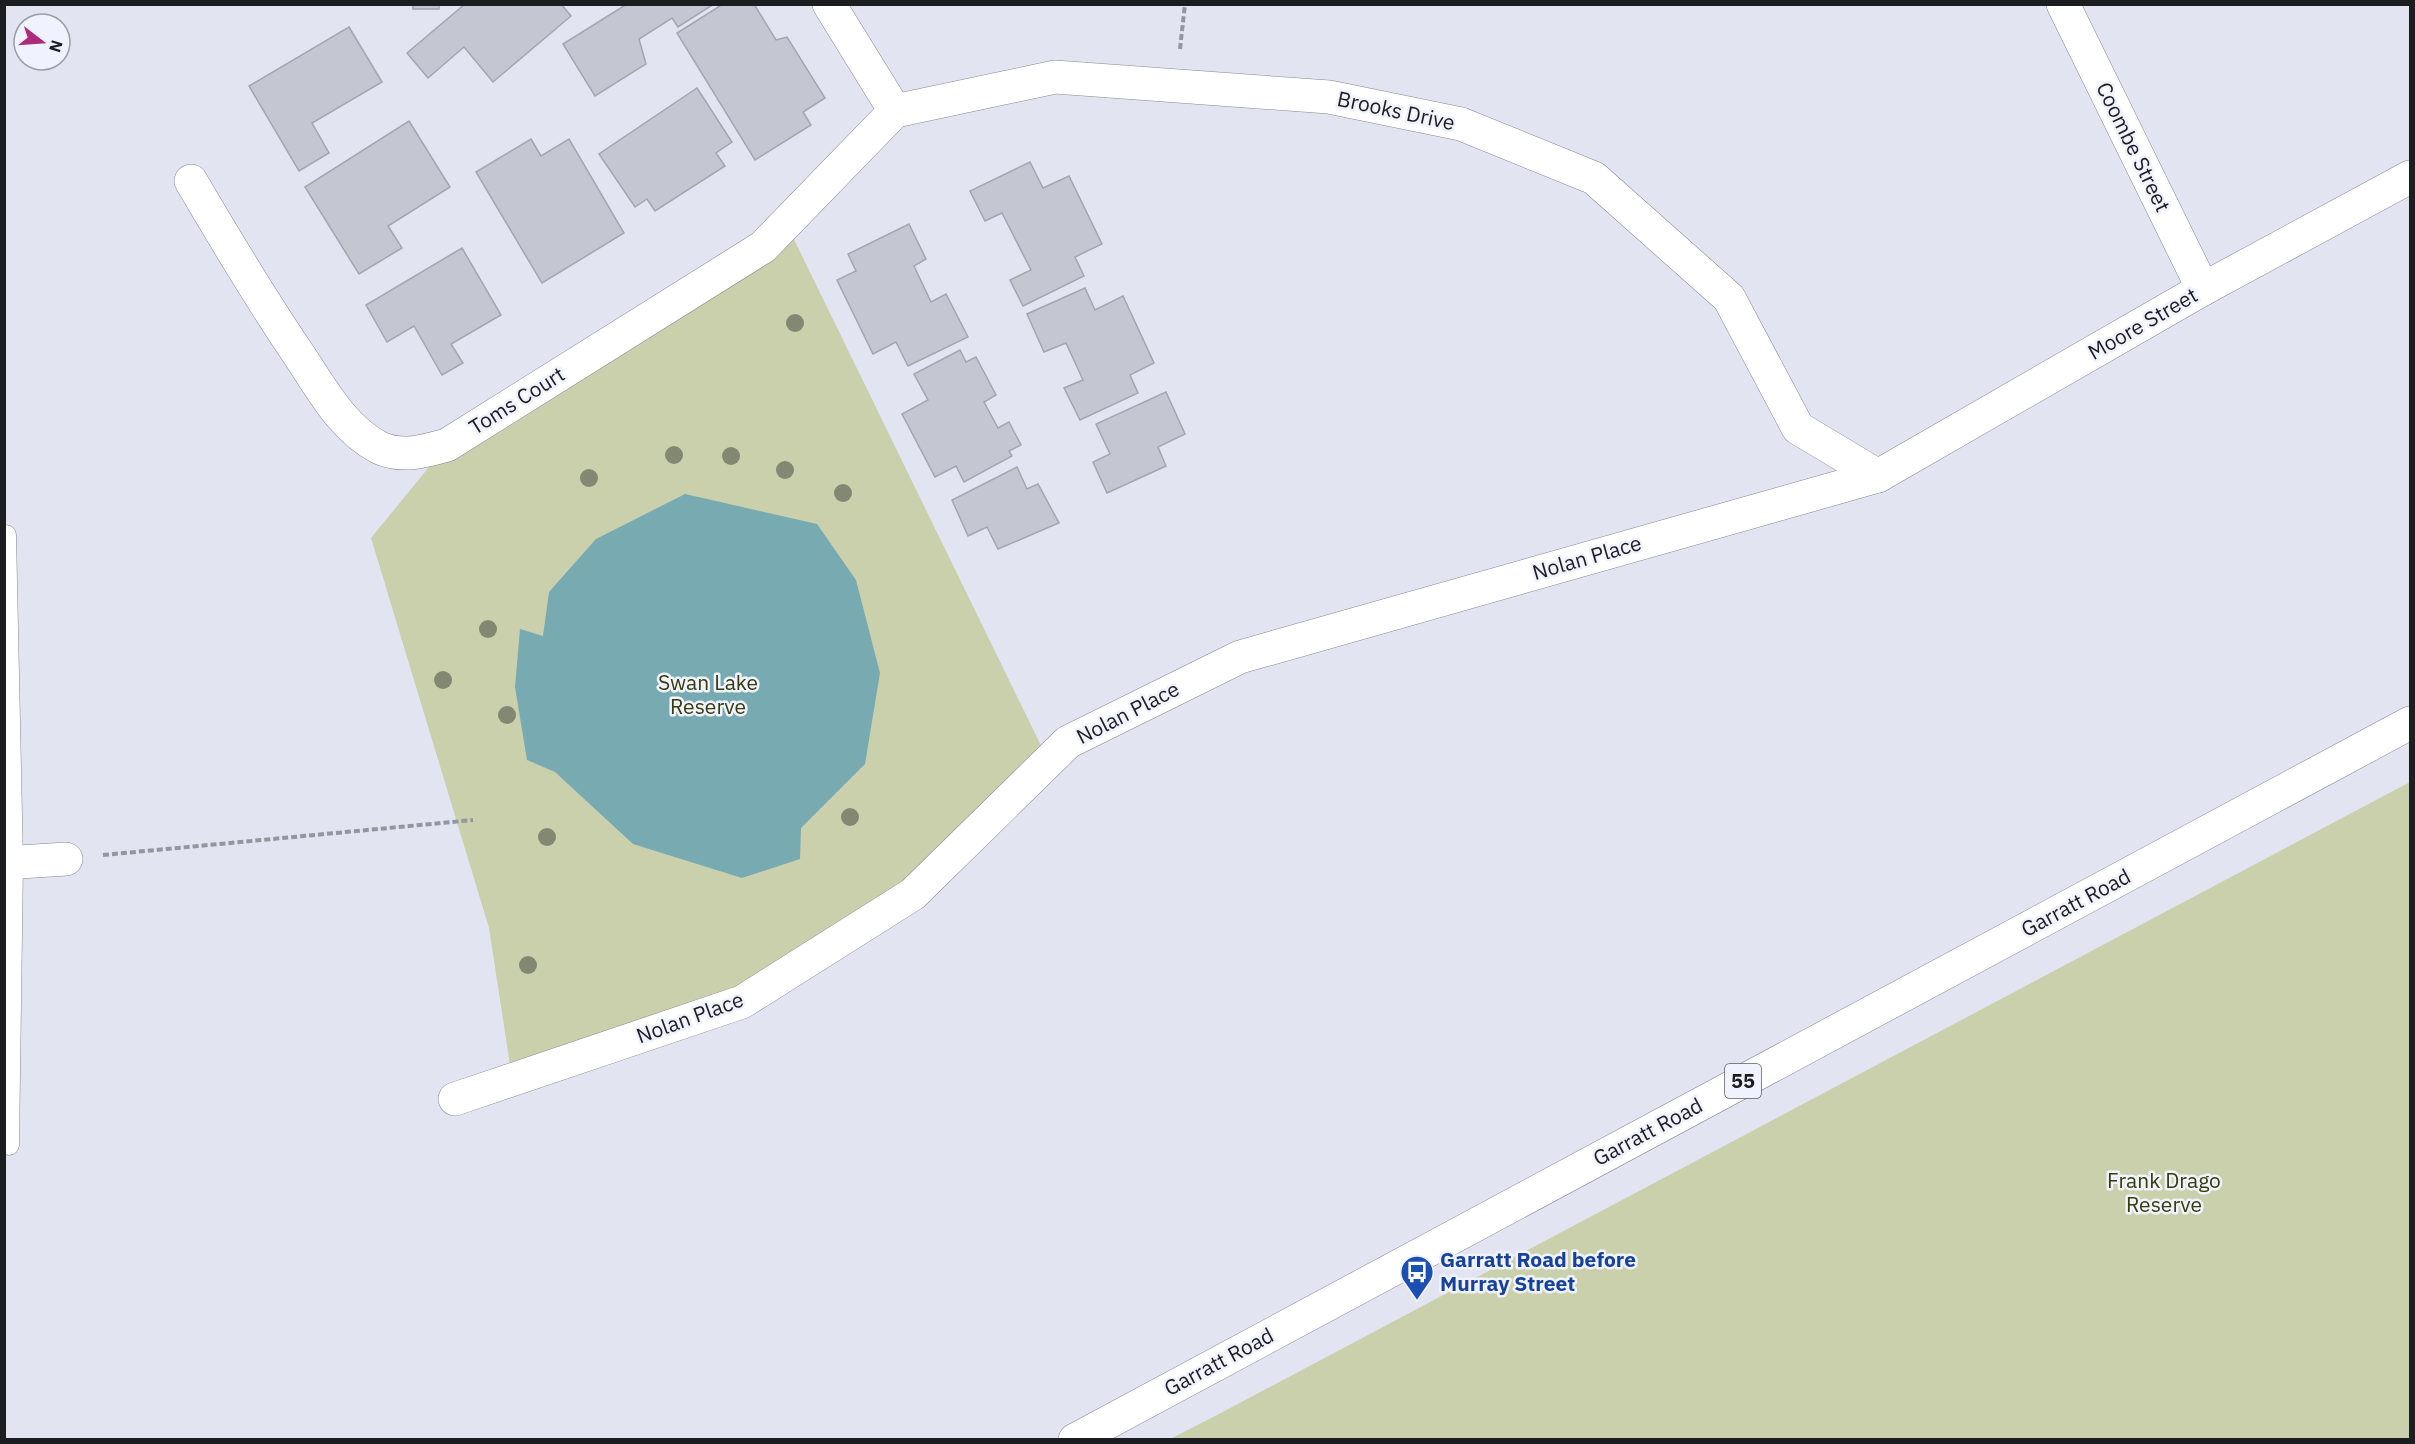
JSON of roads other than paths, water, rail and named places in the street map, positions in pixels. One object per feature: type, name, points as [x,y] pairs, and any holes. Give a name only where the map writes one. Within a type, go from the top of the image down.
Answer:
[{"type":"street","points":[[829,4],[895,111]]},
{"type":"street","name":"Coombe Street","points":[[2063,4],[2203,289]]},
{"type":"street","name":"Brooks Drive","points":[[895,111],[1055,77],[1329,97],[1461,124],[1594,178],[1729,298],[1798,428],[1878,476]]},
{"type":"street","name":"Toms Court","points":[[191,181],[263,302],[327,398],[357,432],[382,449],[415,454],[447,445],[763,247],[895,111]]},
{"type":"street","name":"Moore Street","points":[[1878,476],[2203,289],[2410,177]]},
{"type":"street","name":"Nolan Place","points":[[455,1099],[742,1002],[913,894],[1068,742],[1239,657],[1878,476]]},
{"type":"street","name":"Garratt Road","points":[[1075,1440],[2410,723]]},
{"type":"street","points":[[9,863],[66,859]]},
{"type":"lane","points":[[6,535],[9,1145]]},
{"type":"water","points":[[685,494],[817,524],[856,580],[880,673],[865,764],[801,828],[800,859],[742,878],[633,844],[555,772],[527,760],[515,687],[520,629],[543,636],[549,592],[596,539]]},
{"type":"place","name":"Garratt Road before Murray Street","points":[[1417,1301]]},
{"type":"park label","name":"Swan Lake Reserve","points":[[708,695]]},
{"type":"park label","name":"Frank Drago Reserve","points":[[2164,1193]]}]
